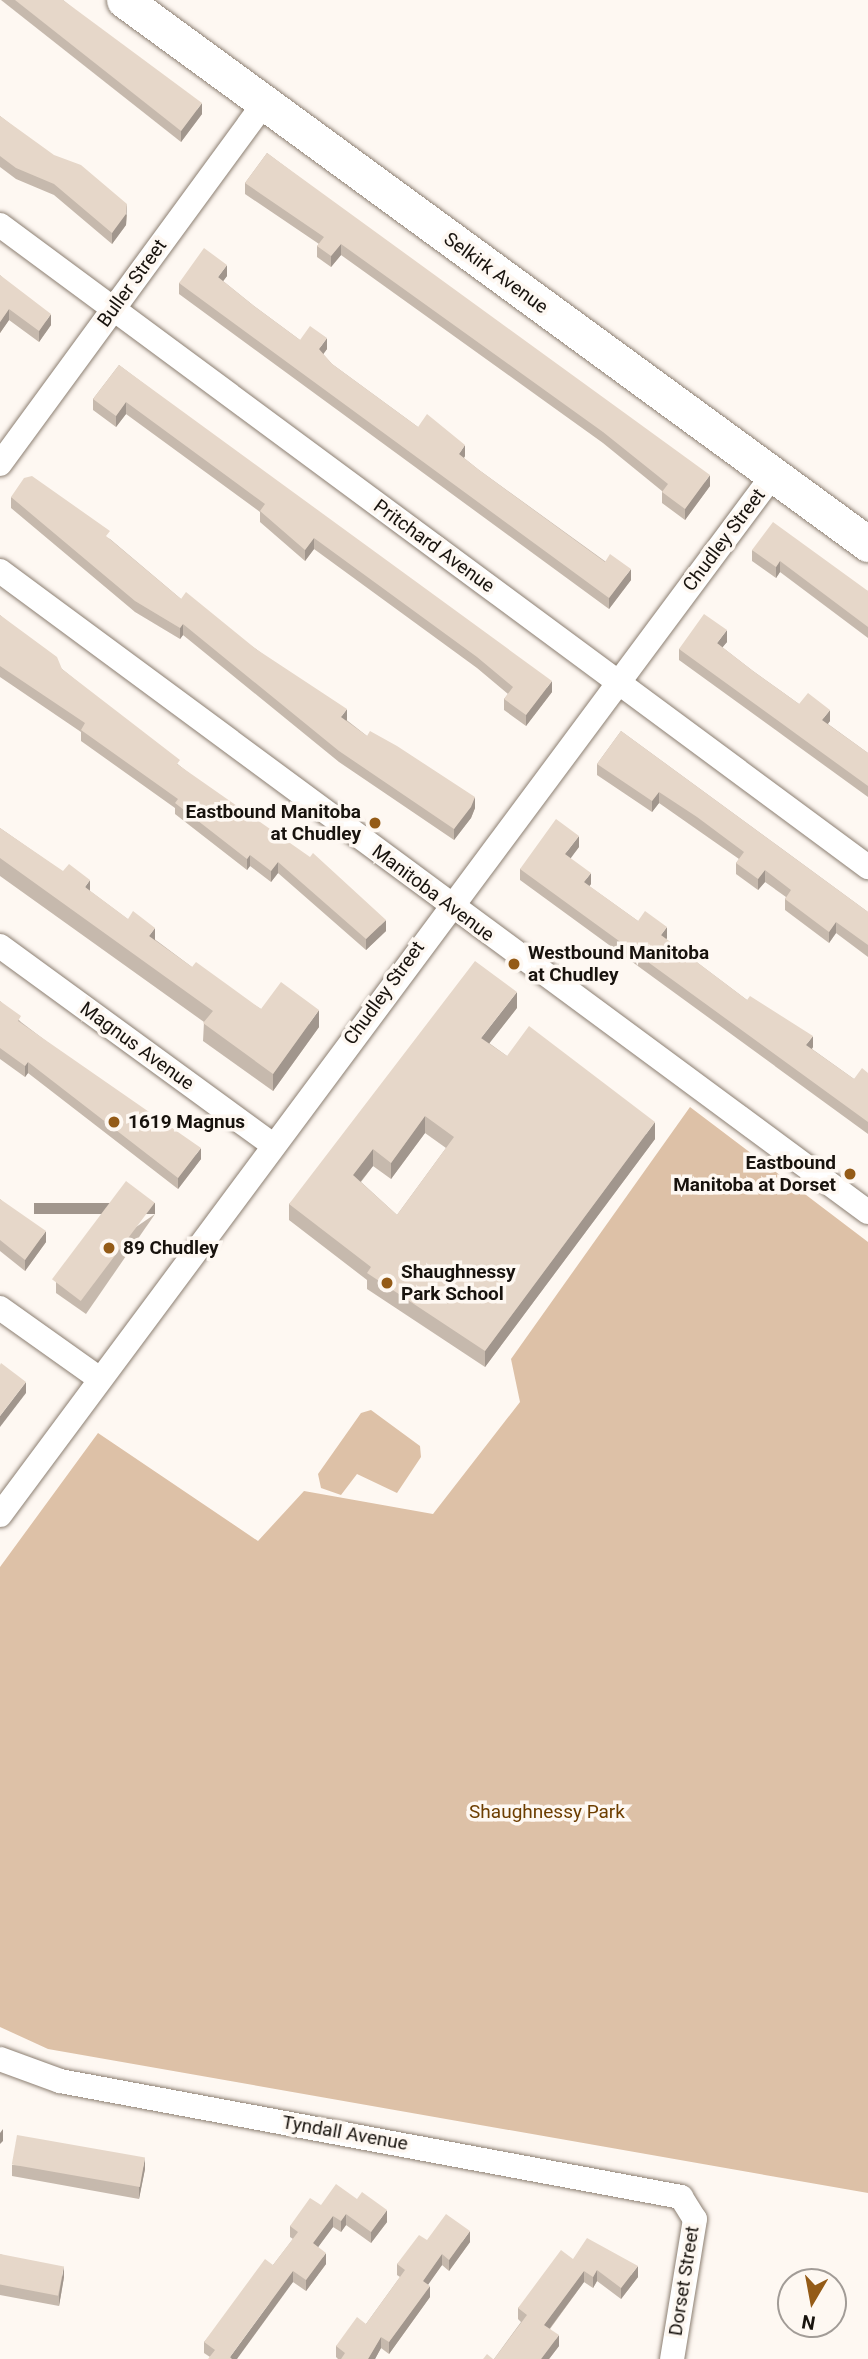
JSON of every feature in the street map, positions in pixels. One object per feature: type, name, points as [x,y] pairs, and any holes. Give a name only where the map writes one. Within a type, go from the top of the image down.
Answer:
[{"type":"street","name":"Selkirk Avenue","points":[[124,0],[868,544]]},
{"type":"street","name":"Buller Street","points":[[0,464],[264,103]]},
{"type":"street","name":"Pritchard Avenue","points":[[0,225],[868,867]]},
{"type":"street","name":"Chudley Street","points":[[0,1515],[449,905],[773,475]]},
{"type":"street","name":"Manitoba Avenue","points":[[0,571],[868,1212]]},
{"type":"street","name":"Magnus Avenue","points":[[0,946],[274,1145]]},
{"type":"street","points":[[0,1308],[100,1380]]},
{"type":"street","name":"Tyndall Avenue","points":[[0,2059],[60,2081],[671,2193],[690,2204]]},
{"type":"street","name":"Dorset Street","points":[[672,2359],[694,2226],[690,2204]]},
{"type":"green space","name":"Shaughnessy Park","points":[[690,1107],[868,1242],[868,2193],[48,2049],[0,2027],[0,1567],[98,1433],[258,1541],[304,1491],[433,1514],[520,1402],[511,1359]]},
{"type":"green space","points":[[371,1410],[420,1446],[421,1457],[397,1493],[357,1474],[341,1495],[321,1488],[318,1474],[361,1413]]},
{"type":"building","points":[[15,0],[63,0],[202,103],[181,131]]},
{"type":"building","points":[[0,116],[54,155],[81,165],[127,204],[126,214],[112,233],[54,184],[16,168],[0,156]]},
{"type":"building","points":[[267,153],[710,475],[685,509],[662,492],[668,484],[603,432],[341,244],[331,256],[317,246],[324,237],[245,183]]},
{"type":"building","points":[[204,248],[227,265],[218,277],[254,306],[300,340],[310,326],[327,338],[319,349],[332,364],[418,427],[427,414],[465,445],[459,454],[479,470],[605,562],[610,554],[631,569],[609,598],[179,283]]},
{"type":"building","points":[[0,275],[51,314],[39,331],[9,309],[0,322]]},
{"type":"building","points":[[119,365],[552,681],[526,715],[504,699],[513,687],[477,657],[314,538],[305,550],[260,511],[265,504],[126,402],[116,416],[93,399]]},
{"type":"building","points":[[32,476],[110,531],[106,536],[181,599],[186,592],[256,649],[347,709],[341,717],[367,736],[370,731],[397,746],[475,797],[471,807],[454,829],[339,751],[183,624],[180,628],[135,601],[11,497],[24,478]]},
{"type":"building","points":[[773,522],[868,591],[868,627],[780,561],[776,567],[752,550]]},
{"type":"building","points":[[704,614],[727,630],[717,643],[753,671],[799,704],[808,693],[830,710],[822,720],[868,753],[868,786],[679,649]]},
{"type":"building","points":[[0,615],[57,657],[62,669],[180,760],[177,764],[310,857],[313,853],[386,920],[366,939],[278,862],[271,871],[250,855],[247,859],[175,803],[178,799],[81,730],[85,723],[0,666]]},
{"type":"building","points":[[621,731],[868,912],[868,945],[836,922],[829,932],[785,899],[791,890],[765,870],[758,879],[736,863],[744,852],[697,817],[659,792],[652,801],[597,764]]},
{"type":"building","points":[[556,819],[579,836],[565,854],[591,873],[584,882],[638,921],[645,911],[667,927],[661,935],[747,1000],[750,996],[813,1036],[806,1045],[854,1079],[862,1068],[868,1073],[868,1122],[520,869]]},
{"type":"building","points":[[0,828],[63,871],[69,864],[90,880],[85,887],[128,919],[133,911],[155,928],[149,936],[192,967],[196,962],[261,1009],[281,982],[319,1010],[273,1074],[203,1023],[213,1011],[0,858]]},
{"type":"building","points":[[475,961],[517,992],[481,1038],[507,1056],[529,1026],[655,1122],[485,1351],[367,1273],[371,1267],[289,1204]],"holes":[[[425,1116],[454,1137],[397,1215],[353,1175],[373,1149],[391,1163]]]},
{"type":"building","points":[[0,1001],[21,1016],[18,1021],[201,1148],[178,1178],[28,1062],[25,1066],[0,1048]]},
{"type":"building","name":"89 Chudley","points":[[126,1181],[155,1203],[81,1301],[52,1279]]},
{"type":"building","points":[[0,1199],[46,1231],[25,1260],[0,1240]]},
{"type":"building","points":[[1,1363],[26,1382],[0,1416],[0,1365]]},
{"type":"building","points":[[17,2135],[145,2158],[140,2187],[12,2165]]},
{"type":"building","points":[[336,2184],[357,2199],[362,2192],[387,2210],[371,2232],[346,2214],[341,2221],[333,2216],[313,2243],[326,2253],[306,2280],[293,2271],[230,2357],[232,2359],[208,2359],[215,2350],[204,2342],[265,2259],[273,2265],[298,2232],[290,2226],[310,2198],[321,2205]]},
{"type":"building","points":[[446,2214],[470,2231],[449,2260],[442,2254],[423,2281],[430,2286],[389,2342],[381,2337],[368,2359],[341,2359],[345,2353],[336,2346],[357,2317],[366,2324],[405,2270],[397,2264],[419,2235],[427,2240]]},
{"type":"building","points":[[587,2238],[638,2266],[621,2288],[597,2270],[593,2277],[584,2271],[544,2325],[559,2335],[541,2359],[494,2359],[527,2315],[518,2308],[561,2250],[573,2259]]},
{"type":"building","points":[[0,2254],[64,2266],[58,2296],[0,2285]]},
{"type":"place","name":"Eastbound Manitoba at Chudley","points":[[375,823]]},
{"type":"place","name":"Westbound Manitoba at Chudley","points":[[514,964]]},
{"type":"place","name":"1619 Magnus","points":[[114,1122]]},
{"type":"place","name":"Eastbound Manitoba at Dorset","points":[[850,1174]]},
{"type":"place","name":"89 Chudley","points":[[109,1248]]},
{"type":"place","name":"Shaughnessy Park School","points":[[387,1283]]}]
